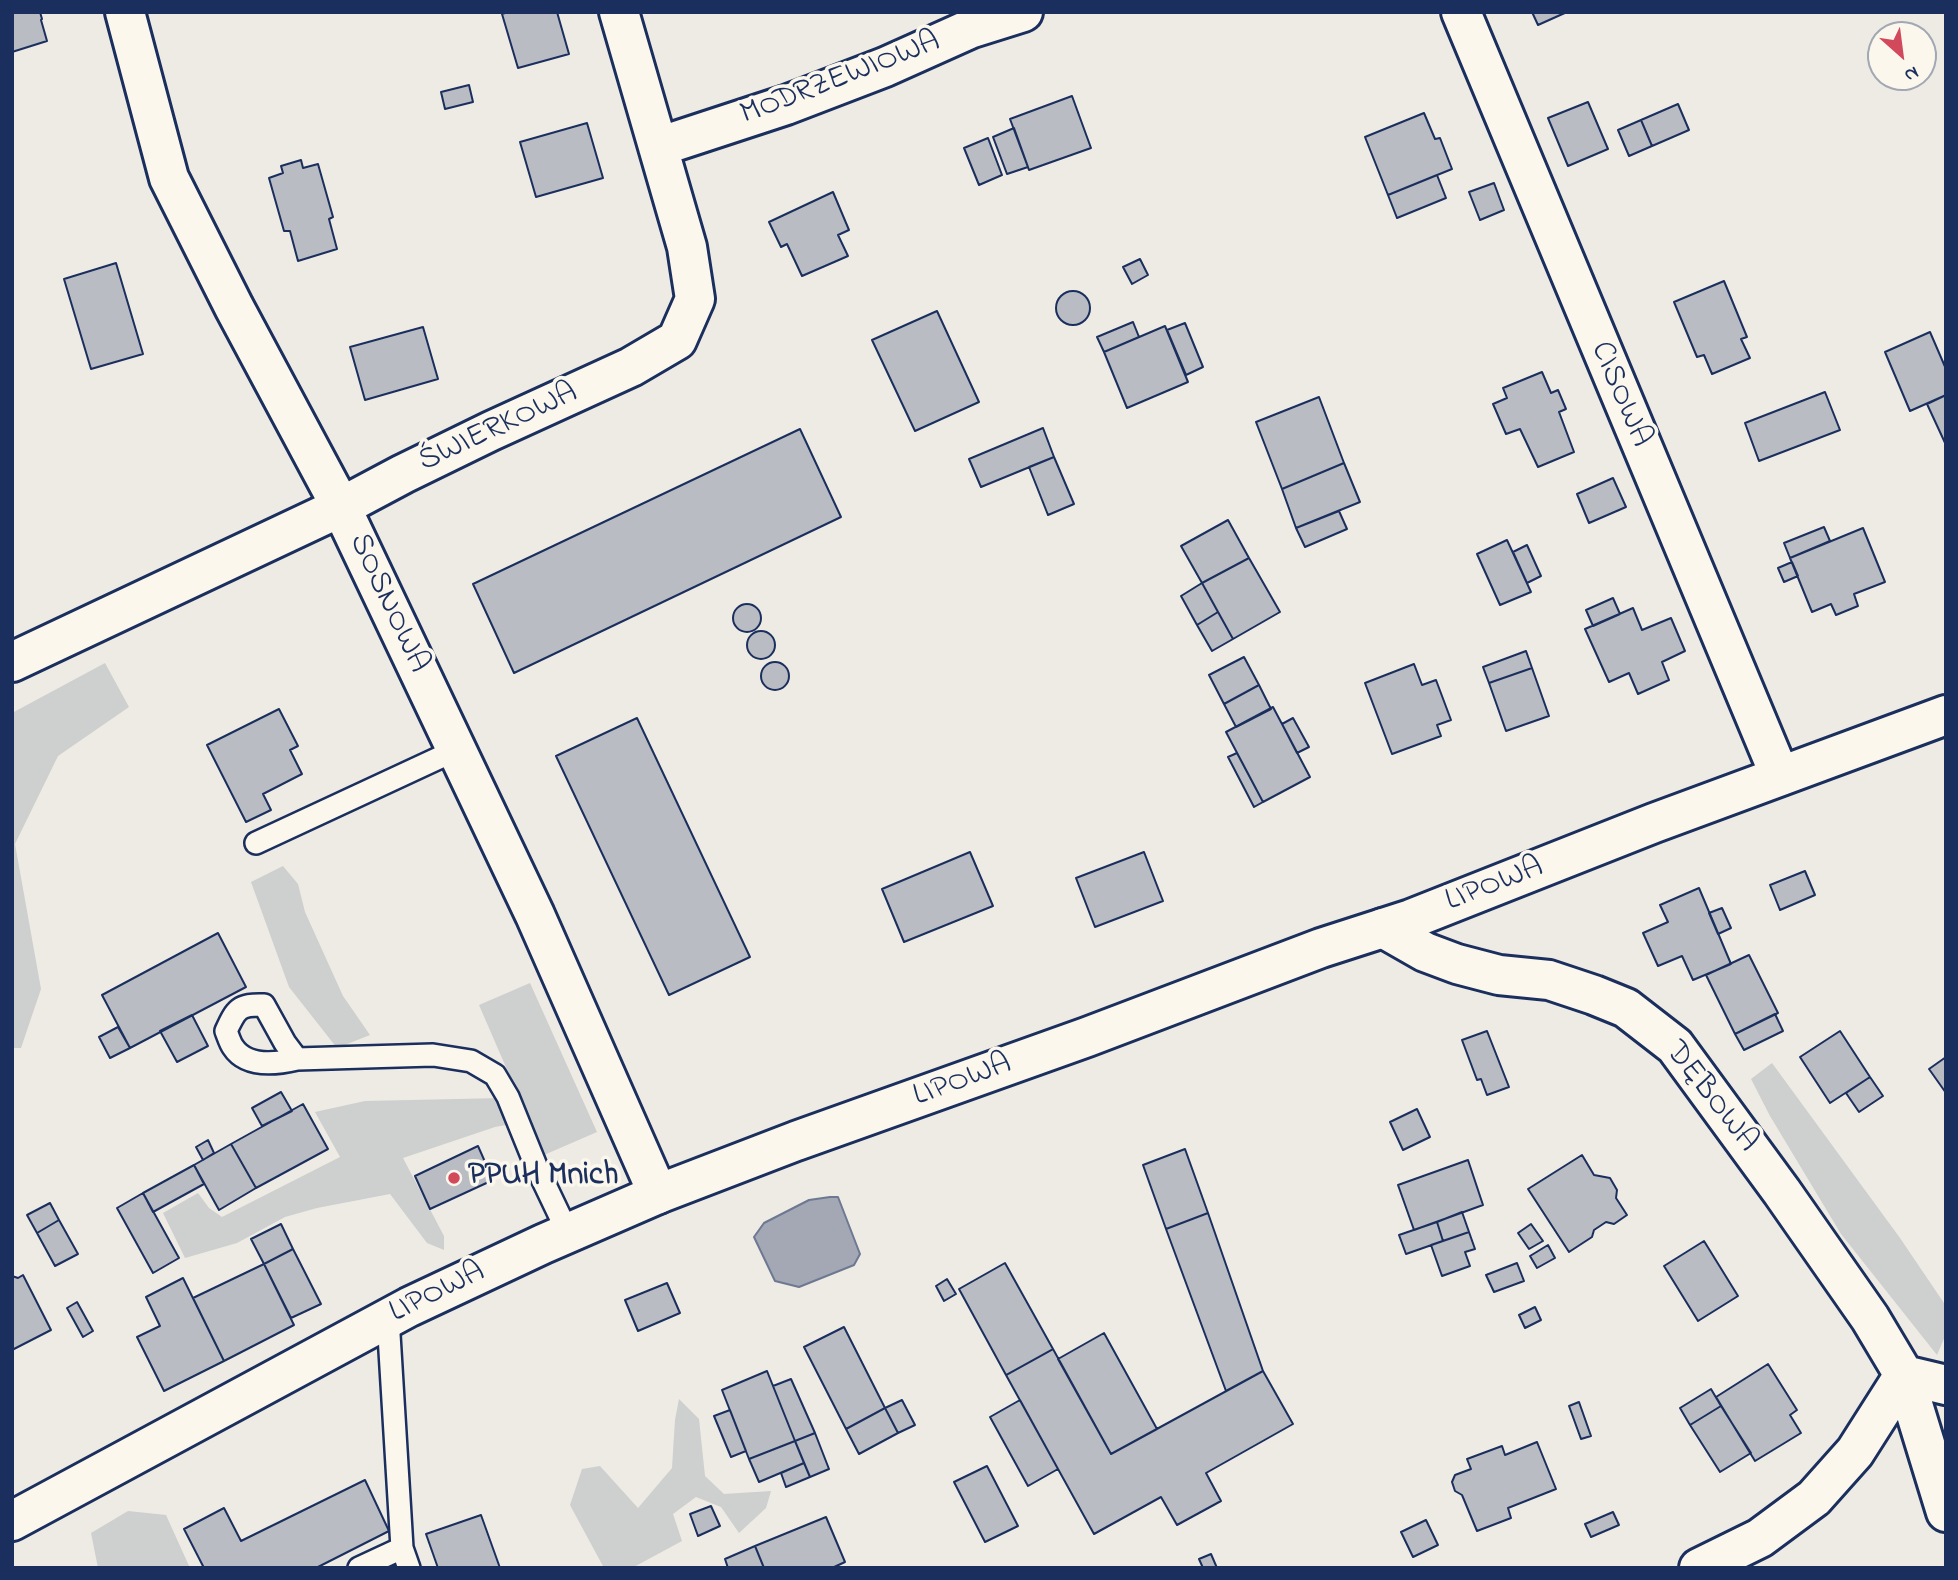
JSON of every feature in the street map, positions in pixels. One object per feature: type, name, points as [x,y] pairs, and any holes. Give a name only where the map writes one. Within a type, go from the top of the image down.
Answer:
[{"type":"street","name":"SOSNOWA","points":[[125,12],[169,178],[341,508],[535,915],[658,1194]]},
{"type":"street","name":"ŚWIERKOWA","points":[[12,662],[341,508],[491,431],[631,367],[677,340],[695,299],[687,247],[619,12]]},
{"type":"street","name":"MODRZEWIOWA","points":[[659,147],[786,105],[885,67],[972,28],[1023,12]]},
{"type":"street","name":"CISOWA","points":[[1461,12],[1780,776]]},
{"type":"street","name":"LIPOWA","points":[[12,1521],[388,1318],[568,1233],[658,1194],[1321,948],[1411,919],[1654,823],[1946,715]]},
{"type":"street","name":"DĘBOWA","points":[[1383,928],[1424,952],[1457,964],[1499,975],[1549,980],[1594,995],[1626,1009],[1675,1046],[1782,1192],[1862,1307],[1904,1375],[1946,1512]]},
{"type":"street","points":[[1699,1568],[1760,1538],[1814,1498],[1854,1452],[1904,1375],[1946,1385]]},
{"type":"lane","points":[[257,844],[456,750]]},
{"type":"lane","points":[[297,1059],[433,1055],[471,1061],[495,1075],[508,1097],[536,1166],[568,1233]]},
{"type":"lane","points":[[359,1568],[406,1558],[388,1318]]},
{"type":"shaded area","points":[[105,663],[129,707],[58,756],[15,844],[41,989],[21,1048],[12,1048],[12,713]]},
{"type":"shaded area","points":[[283,866],[298,884],[305,912],[343,996],[370,1035],[337,1048],[289,987],[251,882]]},
{"type":"shaded area","points":[[530,983],[597,1132],[544,1155],[479,1005]]},
{"type":"shaded area","points":[[1772,1063],[1900,1238],[1946,1306],[1946,1334],[1937,1355],[1841,1234],[1770,1116],[1751,1079]]},
{"type":"shaded area","points":[[502,1098],[517,1123],[495,1127],[403,1158],[444,1236],[444,1250],[427,1243],[390,1194],[285,1217],[237,1243],[185,1258],[163,1213],[198,1193],[209,1208],[222,1217],[340,1157],[315,1112],[365,1101]]},
{"type":"shaded area","points":[[838,1197],[860,1254],[854,1265],[799,1287],[775,1281],[754,1237],[764,1223],[809,1200]]},
{"type":"shaded area","points":[[679,1399],[699,1419],[705,1476],[724,1494],[771,1491],[766,1508],[739,1533],[721,1507],[696,1497],[673,1514],[682,1541],[632,1568],[604,1568],[570,1505],[582,1469],[600,1466],[638,1508],[672,1468]]},
{"type":"shaded area","points":[[128,1511],[166,1515],[190,1568],[98,1568],[91,1533]]},
{"type":"building","points":[[12,12],[40,12],[47,41],[12,52]]},
{"type":"building","points":[[557,12],[569,54],[518,68],[502,14]]},
{"type":"building","points":[[1532,12],[1567,12],[1538,25]]},
{"type":"building","points":[[469,85],[473,102],[445,109],[441,92]]},
{"type":"building","points":[[1072,96],[1091,148],[1029,170],[1010,119]]},
{"type":"building","points":[[1588,102],[1608,149],[1568,166],[1548,118]]},
{"type":"building","points":[[1678,104],[1689,130],[1652,146],[1641,120]]},
{"type":"building","points":[[1424,113],[1435,139],[1440,138],[1452,169],[1388,195],[1365,137]]},
{"type":"building","points":[[1641,120],[1652,146],[1629,156],[1618,130]]},
{"type":"building","points":[[587,123],[603,178],[536,197],[520,142]]},
{"type":"building","points":[[1014,128],[1028,167],[1007,174],[993,137]]},
{"type":"building","points":[[988,138],[1002,175],[979,185],[964,148]]},
{"type":"building","points":[[301,160],[303,168],[318,164],[333,217],[329,219],[337,249],[298,261],[290,231],[284,231],[269,178],[283,173],[281,166]]},
{"type":"building","points":[[1437,175],[1446,198],[1397,218],[1388,195]]},
{"type":"building","points":[[1494,183],[1504,210],[1480,220],[1469,192]]},
{"type":"building","points":[[833,192],[849,230],[838,235],[848,256],[802,276],[787,244],[781,247],[769,222]]},
{"type":"building","points":[[1140,259],[1148,275],[1132,284],[1123,267]]},
{"type":"building","points":[[116,263],[143,354],[91,369],[64,279]]},
{"type":"building","points":[[1724,281],[1747,337],[1741,339],[1750,358],[1712,374],[1704,355],[1697,357],[1674,302]]},
{"type":"building","points":[[1073,291],[1085,296],[1090,308],[1085,320],[1073,325],[1061,320],[1056,308],[1061,296]]},
{"type":"building","points":[[937,311],[979,402],[915,431],[872,340]]},
{"type":"building","points":[[1133,322],[1139,337],[1104,352],[1097,337]]},
{"type":"building","points":[[1185,323],[1203,367],[1186,375],[1167,330]]},
{"type":"building","points":[[1165,326],[1188,382],[1127,408],[1104,352]]},
{"type":"building","points":[[423,327],[438,379],[365,400],[350,347]]},
{"type":"building","points":[[1930,332],[1946,369],[1946,395],[1910,411],[1885,352]]},
{"type":"building","points":[[1542,372],[1551,393],[1558,390],[1566,409],[1559,412],[1574,452],[1538,467],[1520,429],[1506,434],[1493,404],[1507,398],[1503,388]]},
{"type":"building","points":[[1825,392],[1840,430],[1759,461],[1745,423]]},
{"type":"building","points":[[1946,395],[1946,445],[1927,404]]},
{"type":"building","points":[[1319,397],[1344,463],[1282,489],[1256,422]]},
{"type":"building","points":[[1043,428],[1054,457],[981,487],[969,459]]},
{"type":"building","points":[[800,429],[841,517],[514,673],[473,584]]},
{"type":"building","points":[[1054,457],[1074,504],[1048,515],[1029,467]]},
{"type":"building","points":[[1344,463],[1360,502],[1296,528],[1282,489]]},
{"type":"building","points":[[1613,478],[1626,507],[1589,523],[1577,494]]},
{"type":"building","points":[[1339,511],[1347,529],[1305,547],[1296,528]]},
{"type":"building","points":[[1228,520],[1249,558],[1202,583],[1181,546]]},
{"type":"building","points":[[1824,527],[1830,541],[1790,558],[1784,543]]},
{"type":"building","points":[[1863,528],[1885,582],[1854,594],[1858,606],[1836,615],[1831,604],[1812,612],[1790,558]]},
{"type":"building","points":[[1507,540],[1531,592],[1500,605],[1477,554]]},
{"type":"building","points":[[1527,545],[1541,576],[1527,583],[1513,552]]},
{"type":"building","points":[[1249,558],[1280,612],[1233,639],[1202,583]]},
{"type":"building","points":[[1792,562],[1798,576],[1784,582],[1778,568]]},
{"type":"building","points":[[1202,583],[1218,612],[1197,625],[1181,596]]},
{"type":"building","points":[[1613,598],[1620,614],[1593,626],[1586,610]]},
{"type":"building","points":[[747,604],[757,608],[761,618],[757,628],[747,632],[737,628],[733,618],[737,608]]},
{"type":"building","points":[[1633,608],[1642,630],[1671,618],[1685,651],[1662,662],[1669,680],[1638,694],[1629,673],[1609,682],[1585,629]]},
{"type":"building","points":[[1218,612],[1233,639],[1212,651],[1197,625]]},
{"type":"building","points":[[761,631],[771,635],[775,645],[771,655],[761,659],[751,655],[747,645],[751,635]]},
{"type":"building","points":[[1526,651],[1532,668],[1489,683],[1483,667]]},
{"type":"building","points":[[1244,657],[1259,685],[1224,704],[1209,675]]},
{"type":"building","points":[[775,662],[785,666],[789,676],[785,686],[775,690],[765,686],[761,676],[765,666]]},
{"type":"building","points":[[1414,664],[1422,685],[1436,680],[1451,720],[1437,725],[1441,736],[1392,754],[1365,683]]},
{"type":"building","points":[[1532,668],[1549,716],[1506,731],[1489,683]]},
{"type":"building","points":[[1259,685],[1271,709],[1236,727],[1224,704]]},
{"type":"building","points":[[1273,707],[1310,777],[1263,802],[1226,732]]},
{"type":"building","points":[[279,709],[298,746],[290,750],[302,774],[263,794],[271,810],[246,822],[207,745]]},
{"type":"building","points":[[637,718],[750,957],[669,995],[556,756]]},
{"type":"building","points":[[1293,718],[1309,747],[1297,753],[1282,724]]},
{"type":"building","points":[[1237,753],[1263,802],[1254,807],[1228,757]]},
{"type":"building","points":[[970,852],[993,906],[904,942],[882,889]]},
{"type":"building","points":[[1144,852],[1163,901],[1095,927],[1076,878]]},
{"type":"building","points":[[1805,871],[1815,895],[1780,910],[1770,885]]},
{"type":"building","points":[[1699,888],[1731,964],[1693,980],[1682,956],[1658,966],[1643,933],[1668,922],[1660,905]]},
{"type":"building","points":[[1722,908],[1731,928],[1718,934],[1709,913]]},
{"type":"building","points":[[218,933],[246,987],[130,1048],[102,995]]},
{"type":"building","points":[[1749,955],[1778,1013],[1735,1034],[1706,975]]},
{"type":"building","points":[[1775,1014],[1783,1031],[1744,1050],[1735,1034]]},
{"type":"building","points":[[192,1015],[208,1046],[177,1062],[160,1031]]},
{"type":"building","points":[[118,1027],[130,1048],[110,1058],[99,1037]]},
{"type":"building","points":[[1487,1031],[1509,1087],[1487,1095],[1481,1079],[1477,1080],[1462,1040]]},
{"type":"building","points":[[1840,1031],[1870,1077],[1830,1103],[1800,1057]]},
{"type":"building","points":[[1946,1057],[1946,1093],[1929,1069]]},
{"type":"building","points":[[1870,1077],[1883,1096],[1859,1112],[1846,1093]]},
{"type":"building","points":[[281,1092],[292,1111],[262,1126],[252,1108]]},
{"type":"building","points":[[303,1104],[328,1149],[256,1188],[231,1144]]},
{"type":"building","points":[[1417,1109],[1430,1137],[1403,1150],[1390,1122]]},
{"type":"building","points":[[208,1140],[214,1153],[203,1160],[196,1147]]},
{"type":"building","points":[[231,1144],[256,1188],[219,1210],[194,1165]]},
{"type":"building","name":"PPUH Mnich","points":[[478,1146],[493,1180],[430,1209],[415,1176]]},
{"type":"building","points":[[1185,1149],[1208,1213],[1166,1229],[1143,1165]]},
{"type":"building","points":[[1582,1155],[1594,1175],[1610,1178],[1617,1190],[1616,1198],[1627,1215],[1614,1224],[1606,1222],[1594,1230],[1592,1237],[1569,1252],[1528,1189]]},
{"type":"building","points":[[1468,1160],[1483,1205],[1414,1230],[1398,1185]]},
{"type":"building","points":[[194,1165],[204,1184],[153,1212],[143,1193]]},
{"type":"building","points":[[143,1193],[179,1258],[153,1273],[117,1208]]},
{"type":"building","points":[[50,1203],[59,1220],[37,1233],[27,1215]]},
{"type":"building","points":[[1462,1212],[1469,1232],[1443,1241],[1437,1222]]},
{"type":"building","points":[[1208,1213],[1263,1371],[1226,1391],[1166,1229]]},
{"type":"building","points":[[59,1220],[78,1254],[55,1266],[37,1233]]},
{"type":"building","points":[[1437,1222],[1443,1241],[1406,1254],[1399,1235]]},
{"type":"building","points":[[281,1224],[293,1249],[264,1264],[251,1239]]},
{"type":"building","points":[[1531,1224],[1543,1241],[1529,1249],[1518,1233]]},
{"type":"building","points":[[1469,1232],[1475,1249],[1465,1252],[1470,1266],[1442,1276],[1431,1245]]},
{"type":"building","points":[[1704,1241],[1738,1296],[1698,1321],[1664,1266]]},
{"type":"building","points":[[1548,1245],[1555,1258],[1537,1268],[1530,1256]]},
{"type":"building","points":[[293,1249],[321,1304],[291,1318],[264,1264]]},
{"type":"building","points":[[1005,1263],[1053,1349],[1006,1375],[959,1289]]},
{"type":"building","points":[[1517,1263],[1524,1281],[1494,1292],[1486,1275]]},
{"type":"building","points":[[264,1264],[294,1325],[224,1361],[193,1298]]},
{"type":"building","points":[[23,1275],[51,1330],[12,1350],[12,1276],[18,1278]]},
{"type":"building","points":[[183,1278],[224,1361],[164,1391],[137,1337],[160,1326],[146,1297]]},
{"type":"building","points":[[947,1279],[956,1294],[944,1301],[936,1286]]},
{"type":"building","points":[[667,1283],[680,1313],[638,1331],[625,1300]]},
{"type":"building","points":[[77,1302],[93,1331],[83,1337],[67,1308]]},
{"type":"building","points":[[1535,1307],[1541,1320],[1525,1328],[1519,1315]]},
{"type":"building","points":[[844,1327],[885,1408],[846,1429],[804,1347]]},
{"type":"building","points":[[1104,1333],[1157,1429],[1111,1454],[1058,1359]]},
{"type":"building","points":[[1053,1349],[1111,1454],[1263,1371],[1293,1424],[1206,1473],[1221,1501],[1177,1525],[1161,1497],[1094,1534],[1006,1375]]},
{"type":"building","points":[[1768,1364],[1797,1410],[1790,1415],[1801,1433],[1755,1461],[1716,1397]]},
{"type":"building","points":[[767,1371],[795,1441],[749,1459],[722,1390]]},
{"type":"building","points":[[791,1379],[815,1433],[795,1441],[773,1386]]},
{"type":"building","points":[[1711,1389],[1721,1406],[1690,1425],[1680,1408]]},
{"type":"building","points":[[902,1400],[915,1425],[898,1433],[885,1408]]},
{"type":"building","points":[[1020,1400],[1058,1469],[1028,1486],[990,1417]]},
{"type":"building","points":[[1579,1402],[1591,1436],[1581,1439],[1569,1406]]},
{"type":"building","points":[[1721,1406],[1751,1453],[1720,1472],[1690,1425]]},
{"type":"building","points":[[885,1408],[898,1433],[859,1454],[846,1429]]},
{"type":"building","points":[[730,1410],[746,1451],[731,1457],[714,1416]]},
{"type":"building","points":[[815,1433],[829,1469],[810,1477],[795,1441]]},
{"type":"building","points":[[795,1441],[804,1463],[759,1482],[749,1459]]},
{"type":"building","points":[[1537,1442],[1556,1489],[1508,1508],[1511,1518],[1477,1531],[1462,1495],[1455,1491],[1452,1482],[1455,1475],[1471,1469],[1467,1459],[1502,1446],[1505,1455]]},
{"type":"building","points":[[804,1463],[810,1477],[786,1487],[781,1473]]},
{"type":"building","points":[[987,1466],[1018,1526],[985,1542],[954,1482]]},
{"type":"building","points":[[365,1480],[389,1531],[316,1568],[204,1568],[184,1529],[224,1508],[241,1541]]},
{"type":"building","points":[[711,1506],[720,1526],[698,1536],[690,1514]]},
{"type":"building","points":[[1613,1512],[1619,1525],[1591,1537],[1585,1524]]},
{"type":"building","points":[[481,1515],[500,1568],[438,1568],[426,1534]]},
{"type":"building","points":[[826,1517],[845,1562],[832,1568],[764,1568],[755,1546]]},
{"type":"building","points":[[1426,1520],[1438,1545],[1413,1557],[1401,1532]]},
{"type":"building","points":[[755,1546],[764,1568],[728,1568],[725,1559]]},
{"type":"building","points":[[1211,1554],[1217,1568],[1203,1568],[1199,1559]]},
{"type":"place","name":"PPUH Mnich","points":[[454,1178]]}]
